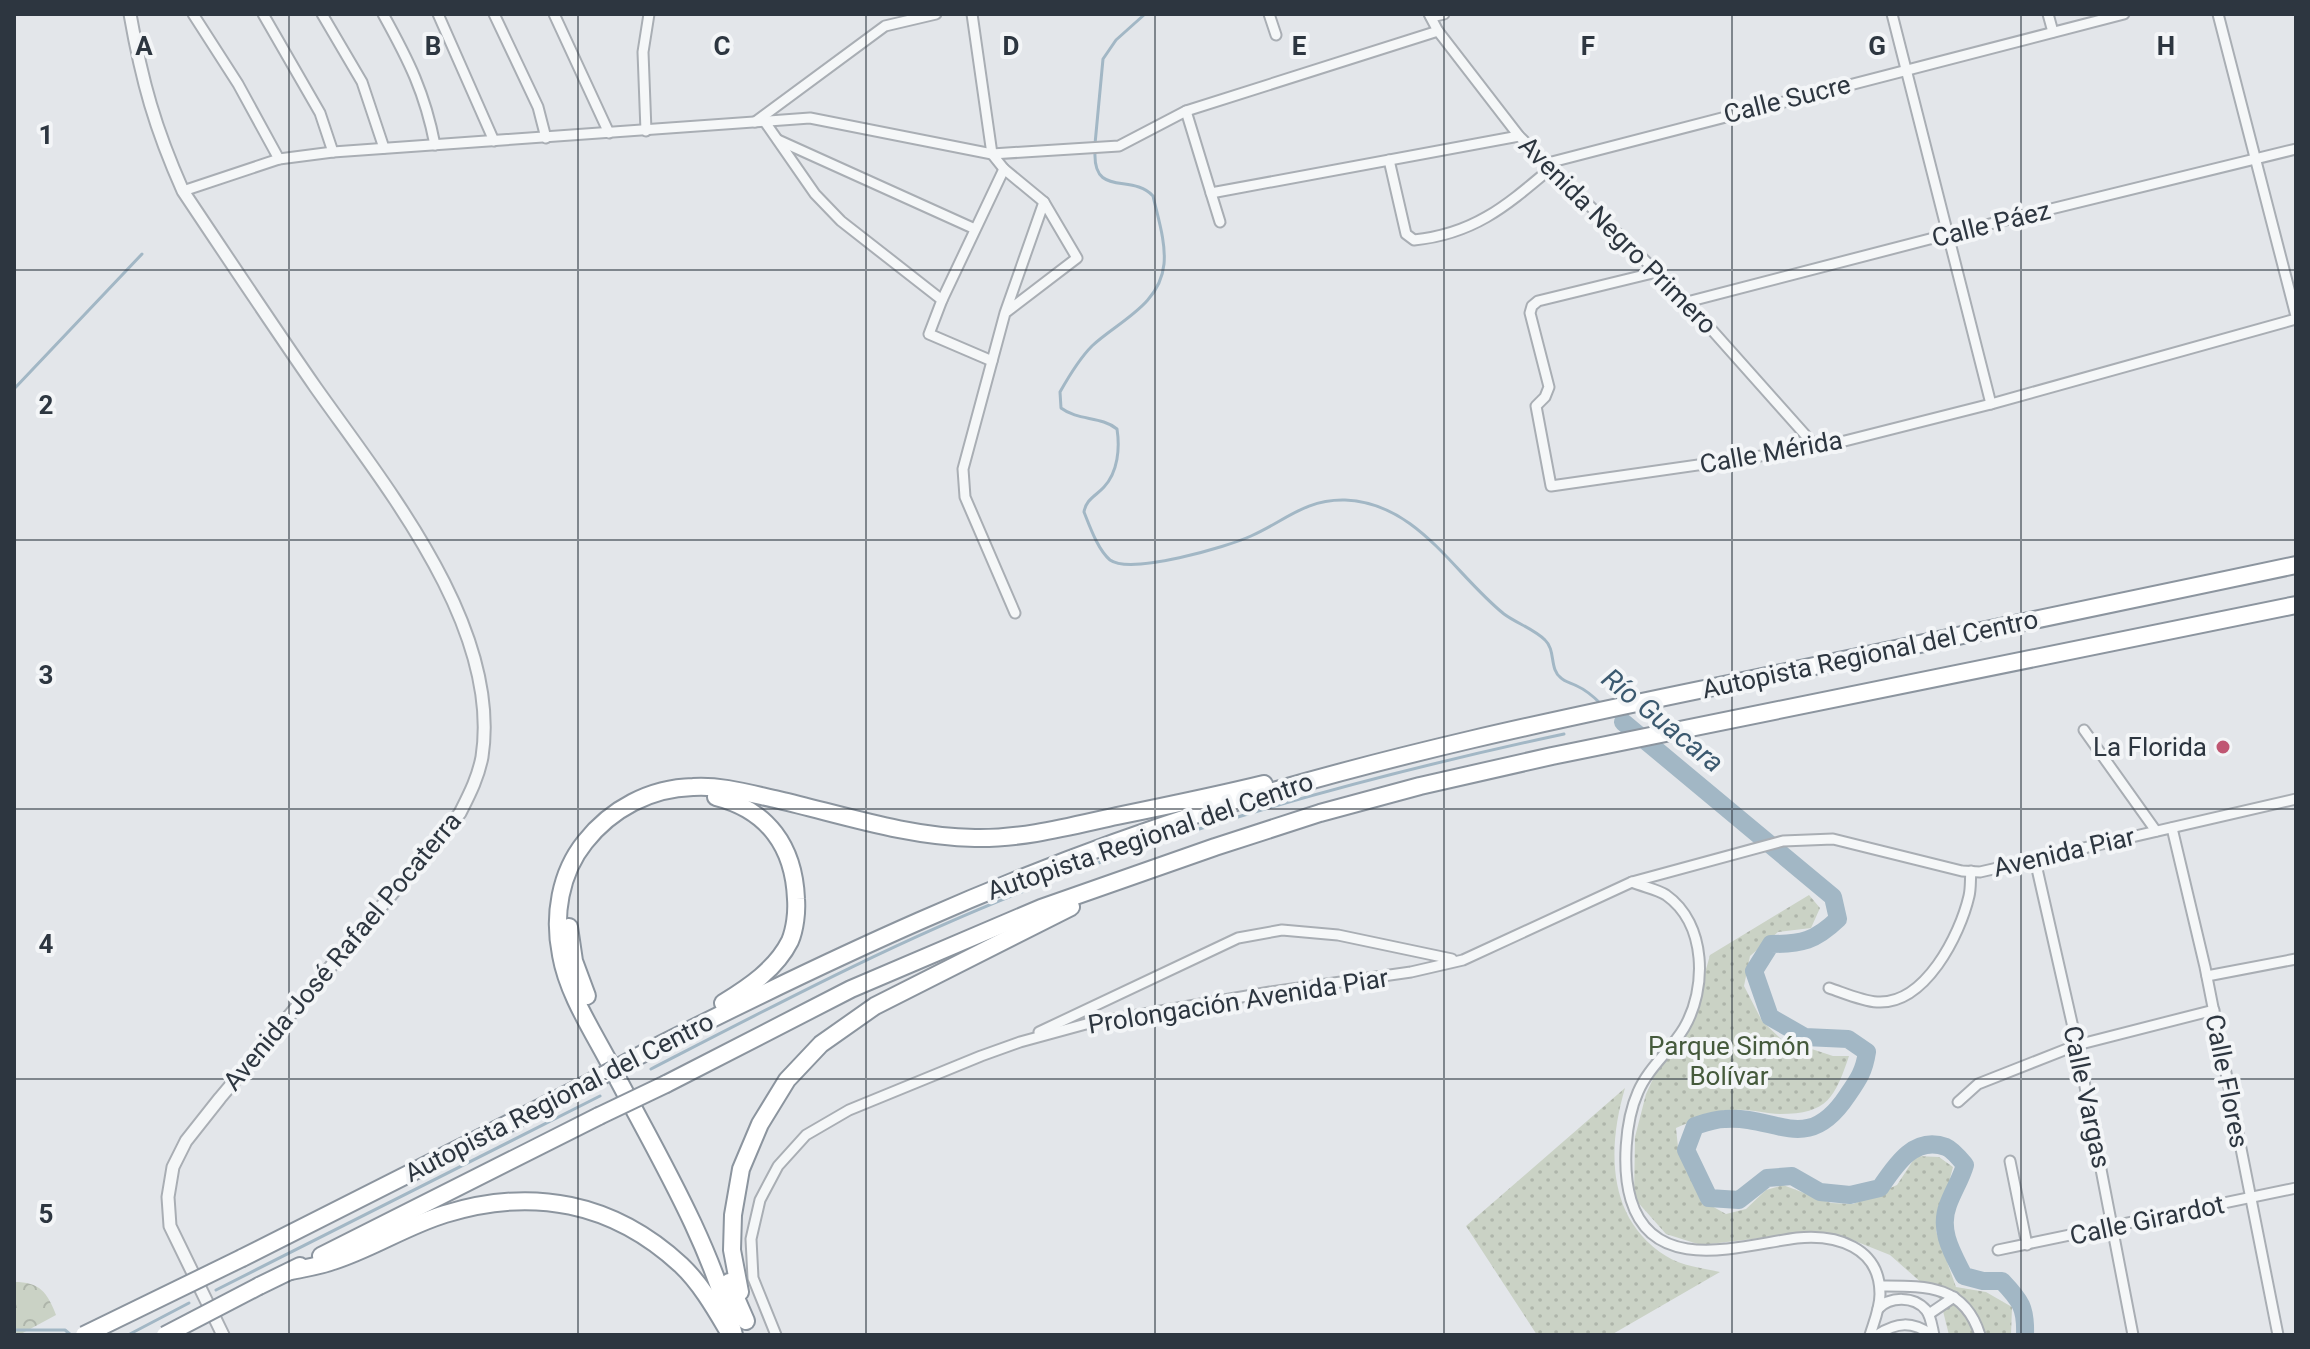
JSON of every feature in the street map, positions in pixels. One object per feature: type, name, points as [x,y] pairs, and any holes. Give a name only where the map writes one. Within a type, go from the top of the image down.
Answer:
[{"type":"highway","name":"Autopista Regional del Centro","points":[[84,1335],[853,949],[961,901],[1201,813],[1322,777],[1541,722],[2296,565]]},
{"type":"highway","name":"Autopista Regional del Centro","points":[[165,1335],[866,983],[1041,908],[1215,847],[1320,813],[1552,756],[2296,605]]},
{"type":"highway","points":[[732,1335],[717,1279],[583,1013],[561,954],[560,900],[564,882],[579,849],[608,817],[649,795],[691,787],[710,787],[937,836],[978,838],[1023,835],[1311,773],[1399,747],[1444,745]]},
{"type":"highway","points":[[647,1052],[749,987],[777,962],[791,939],[797,910],[794,869],[787,851],[762,820],[728,800],[692,793],[669,796],[626,813],[605,829],[590,847],[573,887],[568,912],[574,961],[583,987],[715,1249],[746,1321],[732,1250],[733,1215],[741,1169],[766,1113],[787,1080],[805,1060],[821,1044],[875,1006],[933,975],[1069,907],[1215,847]]},
{"type":"highway","points":[[291,1271],[332,1262],[441,1215],[478,1204],[526,1199],[563,1202],[623,1224],[653,1243],[683,1267],[732,1335]]},
{"type":"street","name":"Avenida José Rafael Pocaterra","points":[[130,14],[155,126],[183,191],[439,568],[481,683],[484,715],[482,757],[474,786],[460,813],[220,1098],[186,1141],[173,1167],[168,1197],[170,1226],[223,1335]]},
{"type":"street","points":[[193,14],[238,84],[279,159]]},
{"type":"street","points":[[263,14],[320,113],[333,152]]},
{"type":"street","points":[[322,14],[362,82],[384,148]]},
{"type":"street","points":[[383,14],[415,73],[428,110],[435,145]]},
{"type":"street","points":[[438,14],[494,141]]},
{"type":"street","points":[[494,14],[538,107],[546,138]]},
{"type":"street","points":[[554,14],[609,133]]},
{"type":"street","points":[[646,131],[643,52],[649,14]]},
{"type":"street","points":[[760,122],[885,26],[936,14]]},
{"type":"street","points":[[972,14],[992,154],[1004,169],[1044,202],[1077,258],[1005,313]]},
{"type":"street","points":[[1269,14],[1276,35]]},
{"type":"street","points":[[1430,16],[1444,14]]},
{"type":"street","points":[[1892,14],[1991,404]]},
{"type":"street","points":[[2048,14],[2053,32]]},
{"type":"street","name":"Calle Sucre","points":[[1547,166],[2124,14]]},
{"type":"street","points":[[2218,14],[2296,318]]},
{"type":"street","name":"Avenida Negro Primero","points":[[1430,16],[1438,31],[1519,136],[1687,302],[1817,448]]},
{"type":"street","points":[[183,191],[279,159],[333,152],[810,118],[992,154],[1119,146],[1186,111],[1438,31]]},
{"type":"street","points":[[1186,111],[1220,222]]},
{"type":"street","points":[[760,122],[815,194],[841,221],[942,300]]},
{"type":"street","points":[[1211,193],[1519,136]]},
{"type":"street","points":[[776,140],[975,229]]},
{"type":"street","name":"Calle Páez","points":[[1687,302],[2296,149]]},
{"type":"street","points":[[1389,160],[1406,234],[1414,240],[1464,230],[1483,221],[1509,204],[1547,166]]},
{"type":"street","points":[[992,361],[929,334],[1004,169]]},
{"type":"street","points":[[1015,613],[965,497],[963,469],[1005,313],[1044,202]]},
{"type":"street","name":"Calle Mérida","points":[[1657,272],[1538,301],[1532,306],[1530,313],[1549,387],[1536,406],[1551,486],[1817,448],[1991,404],[2296,318]]},
{"type":"street","points":[[2084,730],[2156,831]]},
{"type":"street","name":"Avenida Piar","points":[[1744,853],[1783,841],[1833,839],[1971,871],[1999,869],[2296,799]]},
{"type":"street","name":"Calle Flores","points":[[2172,828],[2207,976],[2278,1335]]},
{"type":"street","name":"Prolongación Avenida Piar","points":[[776,1335],[753,1278],[751,1239],[760,1200],[778,1166],[806,1135],[849,1110],[1020,1042],[1238,938],[1282,930],[1338,935],[1463,960],[1632,882],[1744,853]]},
{"type":"street","name":"Calle Vargas","points":[[2035,860],[2077,1045],[2133,1335]]},
{"type":"street","points":[[1829,988],[1879,1002],[1900,997],[1921,986],[1936,969],[1956,930],[1969,895],[1971,871]]},
{"type":"street","points":[[1665,893],[1667,883],[1677,872]]},
{"type":"street","points":[[1632,882],[1665,893],[1681,909],[1696,940],[1699,978],[1692,1013],[1638,1090],[1630,1116],[1626,1148],[1631,1199],[1638,1216],[1655,1235],[1678,1248],[1711,1252],[1797,1238],[1837,1239],[1863,1252],[1880,1286],[1878,1309],[1870,1335]]},
{"type":"street","points":[[2207,976],[2296,959]]},
{"type":"street","name":"Prolongación Avenida Piar","points":[[1020,1042],[1086,1024],[1270,992],[1411,972],[1455,960]]},
{"type":"street","points":[[1958,1102],[1978,1084],[2077,1045],[2214,1010]]},
{"type":"street","points":[[2010,1161],[2027,1245]]},
{"type":"street","name":"Calle Girardot","points":[[1998,1250],[2296,1188]]},
{"type":"street","points":[[1880,1286],[1936,1288],[1954,1297],[1975,1317],[1980,1335]]},
{"type":"street","points":[[1929,1314],[1954,1297]]},
{"type":"street","points":[[1878,1309],[1889,1300],[1902,1299],[1918,1304],[1929,1314],[1933,1335]]},
{"type":"street","points":[[1877,1335],[1894,1325],[1903,1324],[1914,1325],[1933,1335]]},
{"type":"green space","name":"Parque Simón Bolívar","points":[[1809,895],[1820,908],[1811,928],[1778,932],[1750,956],[1744,986],[1762,1021],[1781,1039],[1833,1056],[1849,1056],[1834,1092],[1809,1111],[1780,1114],[1728,1111],[1676,1128],[1678,1147],[1701,1200],[1726,1214],[1746,1209],[1766,1190],[1783,1185],[1831,1203],[1853,1204],[1897,1185],[1916,1156],[1939,1157],[1953,1167],[1936,1231],[1956,1287],[1986,1292],[2012,1307],[2011,1335],[1949,1335],[1940,1299],[1890,1255],[1840,1235],[1786,1235],[1701,1245],[1666,1234],[1634,1198],[1635,1137],[1646,1094],[1658,1068],[1689,1030],[1710,955]]},
{"type":"green space","name":"Parque Simón Bolívar","points":[[1625,1088],[1619,1111],[1615,1158],[1622,1203],[1632,1223],[1647,1241],[1666,1256],[1720,1272],[1611,1335],[1537,1335],[1466,1226]]},
{"type":"green space","points":[[14,1282],[36,1286],[49,1300],[56,1315],[14,1335]]},
{"type":"waterway","name":"Río Guacara","points":[[1095,144],[1103,59],[1116,40],[1145,14]]},
{"type":"waterway","name":"Río Guacara","points":[[1095,152],[1100,175],[1115,183],[1144,189],[1153,196],[1164,256],[1161,278],[1155,291],[1137,311],[1087,351],[1060,392],[1061,408],[1117,429],[1115,467],[1109,481],[1089,501],[1084,512],[1106,556],[1121,564],[1179,558],[1239,541],[1318,503],[1345,500],[1371,504],[1393,513],[1414,527],[1504,614],[1541,636],[1548,644],[1557,674],[1601,704]]},
{"type":"waterway","points":[[14,389],[142,254]]},
{"type":"waterway","name":"Río Guacara","points":[[1613,714],[1623,722]]},
{"type":"waterway","name":"Río Guacara","points":[[1623,722],[1833,897],[1838,919],[1808,940],[1771,944],[1754,971],[1770,1017],[1805,1037],[1848,1039],[1867,1052],[1851,1090],[1832,1114],[1818,1124],[1804,1129],[1725,1119],[1695,1126],[1686,1150],[1709,1198],[1739,1200],[1767,1178],[1792,1176],[1820,1192],[1850,1195],[1880,1188],[1899,1162],[1915,1149],[1935,1144],[1946,1147],[1965,1165],[1945,1215],[1951,1251],[1964,1276],[1983,1281],[2002,1281],[2023,1311],[2025,1335]]},
{"type":"waterway","points":[[651,1069],[885,951],[1094,864],[1226,820],[1360,782],[1564,734]]},
{"type":"waterway","points":[[216,1290],[600,1096]]},
{"type":"waterway","points":[[128,1335],[189,1303]]},
{"type":"waterway","points":[[14,1330],[65,1330],[71,1335]]},
{"type":"place","name":"La Florida","points":[[2223,747]]}]
